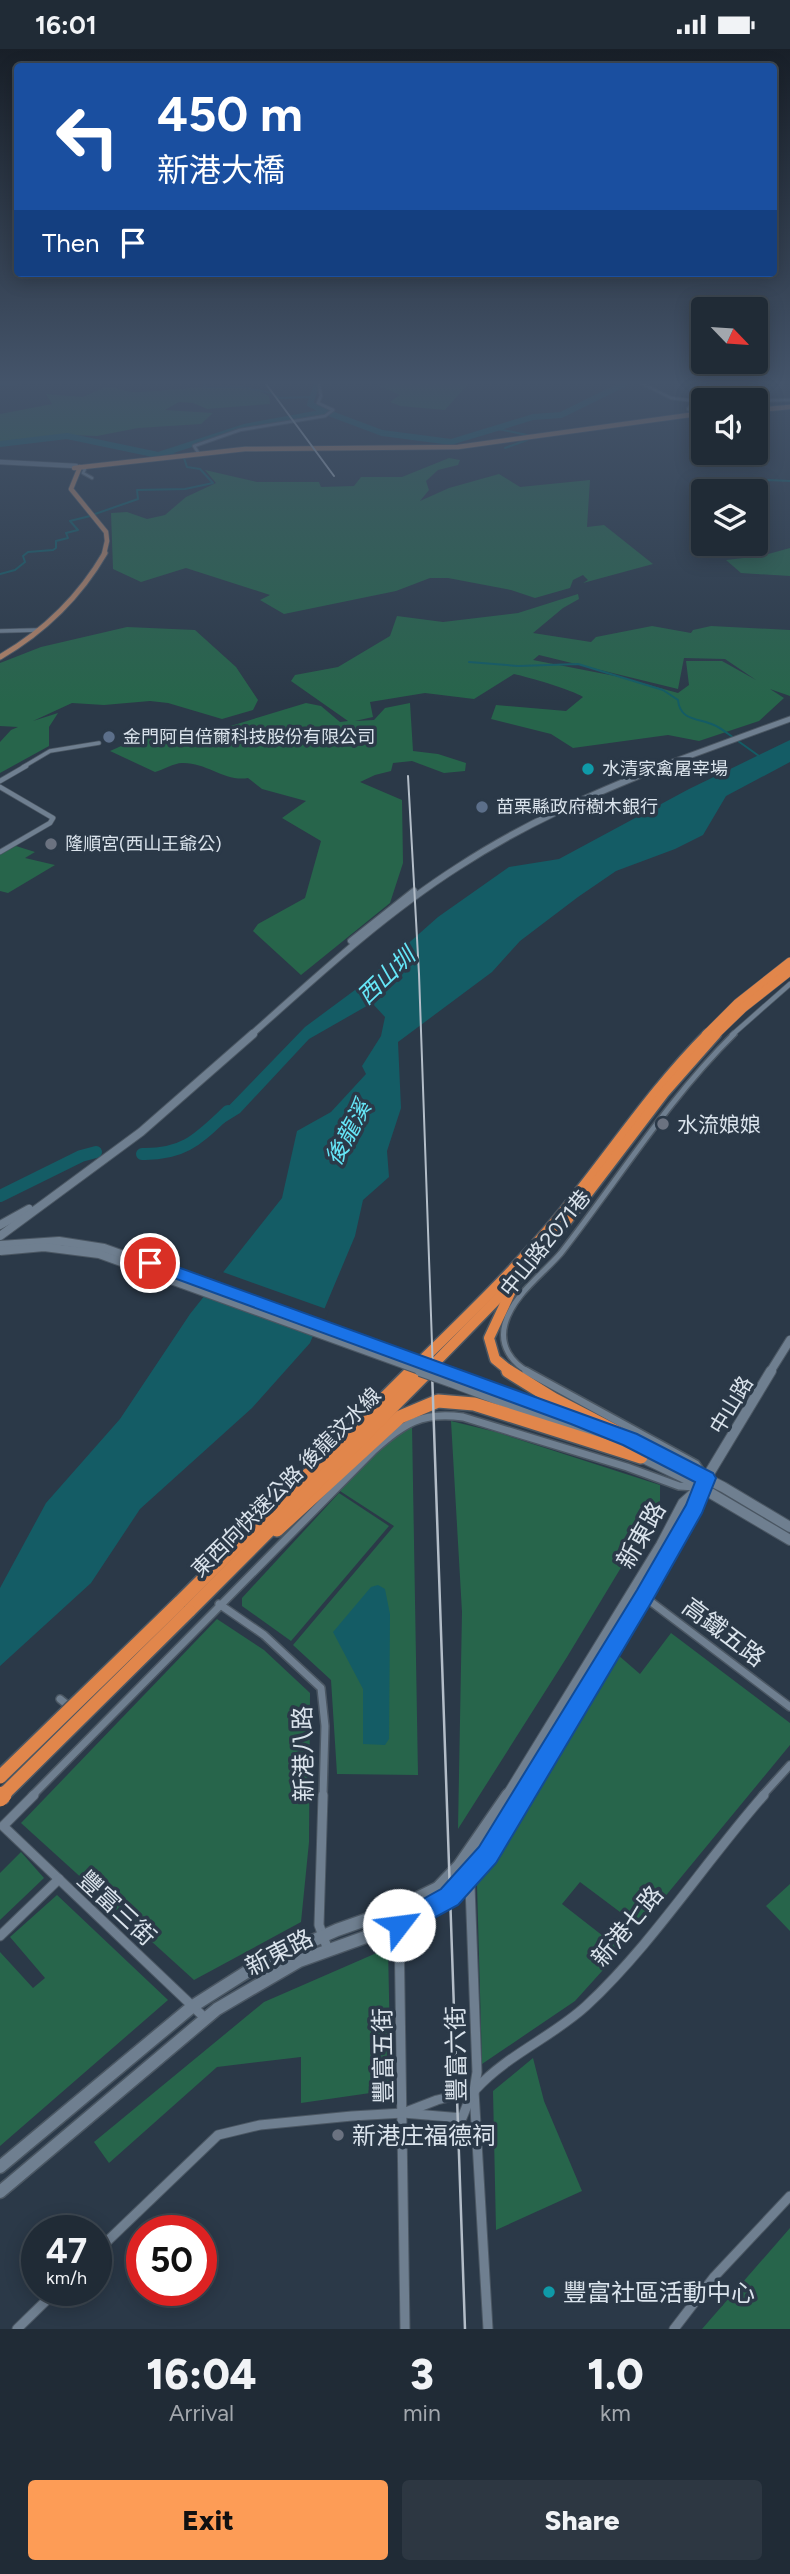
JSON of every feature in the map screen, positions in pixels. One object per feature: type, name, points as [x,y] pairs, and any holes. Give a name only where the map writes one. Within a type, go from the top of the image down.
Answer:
[{"type":"highway","name":"東西向快速公路 後龍汶水線","points":[[0,1798],[502,1282],[563,1212],[675,1067],[699,1041],[738,1003],[790,962]]},
{"type":"highway","name":"東西向快速公路 後龍汶水線","points":[[0,1777],[184,1607],[209,1590],[516,1282],[573,1216],[644,1122],[716,1034],[790,971]]},
{"type":"highway","points":[[516,1282],[489,1338],[495,1359],[505,1369],[553,1399],[630,1439]]},
{"type":"highway","points":[[209,1590],[358,1458],[400,1417],[438,1401],[474,1404],[641,1457]]},
{"type":"main road","points":[[0,655],[38,630],[106,551],[108,536],[72,490]]},
{"type":"street","points":[[0,631],[38,630]]},
{"type":"street","points":[[0,1225],[34,1205],[178,1094],[380,916],[454,864],[589,792],[667,759],[790,717]]},
{"type":"street","points":[[0,1236],[132,1138],[184,1096],[334,962],[404,905],[459,866],[545,818],[595,794],[790,717]]},
{"type":"street","points":[[0,781],[50,751],[99,743]]},
{"type":"street","points":[[0,787],[53,818],[50,823],[0,852]]},
{"type":"street","name":"中山路2071巷","points":[[704,1483],[696,1464],[550,1387],[514,1364],[507,1351],[505,1325],[518,1301],[559,1256],[707,1063],[755,1013],[790,984]]},
{"type":"street","points":[[0,1245],[60,1241],[104,1248],[453,1378],[704,1483],[790,1527]]},
{"type":"street","points":[[0,1251],[44,1247],[99,1254],[630,1439],[704,1483],[790,1540]]},
{"type":"street","name":"中山路","points":[[704,1483],[790,1340]]},
{"type":"street","points":[[60,1699],[96,1730],[374,1450],[405,1423],[421,1417],[443,1414],[463,1417],[627,1467],[679,1486],[704,1483]]},
{"type":"street","points":[[507,1431],[517,1420]]},
{"type":"street","name":"新東路","points":[[0,2167],[192,2006],[256,1966],[323,1936],[391,1912],[438,1888],[458,1866],[503,1803],[695,1507],[704,1483]]},
{"type":"street","name":"新東路","points":[[0,2192],[205,2018],[299,1961],[399,1925],[449,1897],[468,1880],[487,1855],[639,1593]]},
{"type":"street","name":"高鐵五路","points":[[639,1593],[790,1707]]},
{"type":"street","name":"新港八路","points":[[219,1604],[264,1635],[321,1688],[325,1726],[320,1925],[328,1950]]},
{"type":"street","name":"豐富三街","points":[[96,1730],[3,1826],[205,2018]]},
{"type":"street","name":"新港七路","points":[[112,2237],[218,2135],[260,2126],[403,2113],[462,2118],[474,2091],[510,2060],[585,2007],[639,1950],[720,1845],[790,1765]]},
{"type":"street","points":[[458,1866],[468,1880]]},
{"type":"street","points":[[0,1936],[59,1879]]},
{"type":"street","name":"豐富六街","points":[[468,1880],[477,2072],[474,2091],[488,2329]]},
{"type":"street","points":[[391,1912],[399,1925]]},
{"type":"street","name":"豐富五街","points":[[399,1925],[405,2329]]},
{"type":"street","name":"新港七路","points":[[403,2113],[437,2100],[474,2091]]},
{"type":"street","points":[[674,2329],[714,2277],[790,2196]]},
{"type":"street","points":[[17,2329],[41,2306]]},
{"type":"shaded area","points":[[200,490],[429,490],[420,501],[444,490],[589,490],[587,527],[604,525],[653,564],[583,583],[588,580],[583,575],[573,580],[570,588],[535,598],[511,590],[448,578],[430,578],[396,591],[284,614],[260,600],[270,595],[186,568],[141,582],[113,569],[111,513],[127,512],[147,519],[165,515],[186,497]]},
{"type":"shaded area","points":[[790,548],[790,576],[741,573],[726,560],[768,556]]},
{"type":"shaded area","points":[[578,594],[579,599],[563,608],[533,633],[591,642],[596,637],[652,626],[691,633],[693,630],[711,626],[790,630],[790,696],[770,689],[784,698],[759,721],[699,741],[668,735],[573,748],[551,734],[491,719],[496,705],[566,711],[583,697],[560,687],[514,674],[474,699],[425,693],[370,702],[373,717],[355,721],[374,720],[385,708],[410,703],[413,751],[438,754],[466,763],[465,771],[444,773],[412,761],[393,763],[391,771],[360,782],[402,800],[403,863],[390,903],[301,975],[253,931],[258,924],[305,898],[321,841],[282,818],[306,801],[262,789],[248,778],[231,777],[199,765],[179,763],[155,772],[110,751],[148,734],[163,733],[188,739],[306,703],[321,706],[340,722],[348,721],[291,681],[295,675],[338,667],[390,636],[397,616],[443,622],[518,613]],"holes":[[[539,655],[678,689],[684,658],[725,659],[756,680],[722,661],[686,661],[689,685],[678,693],[620,677],[533,660]]]},
{"type":"shaded area","points":[[127,627],[195,630],[236,667],[258,700],[253,710],[222,719],[168,703],[150,701],[104,705],[72,703],[33,721],[58,713],[49,727],[49,746],[0,773],[0,742],[11,730],[18,727],[0,726],[0,663],[41,647]]},
{"type":"shaded area","points":[[16,846],[35,852],[25,858],[55,865],[8,893],[0,891],[0,854]]},
{"type":"shaded area","points":[[451,1421],[496,1432],[660,1485],[660,1503],[458,1829],[462,1612]]},
{"type":"shaded area","points":[[412,1425],[418,1775],[337,1774],[331,1680],[293,1645],[394,1526],[340,1491],[387,1443]]},
{"type":"shaded area","points":[[339,1493],[389,1526],[291,1641],[242,1606],[242,1598]]},
{"type":"shaded area","points":[[217,1619],[264,1650],[310,1693],[309,1842],[301,1922],[194,1980],[21,1823]]},
{"type":"shaded area","points":[[671,1633],[790,1723],[790,1745],[640,1927],[580,1882],[562,1904],[621,1950],[575,2001],[482,2064],[477,1884],[527,1807],[618,1655],[640,1674]]},
{"type":"shaded area","points":[[21,1852],[44,1878],[0,1920],[0,1873]]},
{"type":"shaded area","points":[[790,1884],[790,1931],[766,1906]]},
{"type":"shaded area","points":[[57,1895],[168,2000],[0,2146],[0,1952],[33,1988],[45,1978],[10,1937]]},
{"type":"shaded area","points":[[388,1948],[391,2090],[301,2103],[301,2057],[217,2067],[109,2163],[94,2142],[264,2002]]},
{"type":"shaded area","points":[[533,2058],[544,2101],[582,2191],[496,2230],[493,2091]]},
{"type":"shaded area","points":[[790,2228],[790,2329],[702,2329]]},
{"type":"water","name":"後龍溪","points":[[790,740],[790,762],[726,796],[703,835],[675,849],[616,871],[520,941],[492,972],[398,1042],[401,1108],[387,1151],[389,1177],[363,1200],[355,1236],[310,1343],[252,1408],[140,1509],[91,1583],[0,1666],[0,1588],[46,1503],[120,1419],[190,1314],[282,1198],[297,1131],[331,1112],[366,1074],[362,1066],[381,1036],[385,1017],[372,1003],[309,1039],[240,1113],[219,1126],[215,1120],[305,1027],[359,987],[438,917],[509,867],[559,859],[689,789]]},
{"type":"water","points":[[378,1585],[385,1589],[390,1614],[389,1739],[385,1745],[363,1744],[363,1689],[333,1632],[371,1587]]},
{"type":"pier","points":[[220,1271],[329,1310],[320,1330],[207,1287]]},
{"type":"waterway","points":[[95,514],[138,499],[137,490]]},
{"type":"waterway","points":[[0,574],[15,570],[25,562],[23,556],[28,552],[53,550],[56,548],[56,541],[68,538],[66,533],[78,530],[70,521],[90,516]]},
{"type":"waterway","points":[[469,662],[518,666],[578,664],[663,690],[678,700],[679,707],[686,715],[714,725],[734,738]]},
{"type":"waterway","points":[[738,741],[759,756]]},
{"type":"waterway","name":"西山圳","points":[[142,1154],[157,1154],[180,1148],[199,1137],[228,1111]]},
{"type":"waterway","name":"西山圳","points":[[0,1196],[81,1156],[96,1152]]},
{"type":"railway","points":[[408,776],[419,974],[433,1372]]},
{"type":"railway","points":[[432,1371],[465,2329]]},
{"type":"place","name":"金門阿自倍爾科技股份有限公司","points":[[109,737]]},
{"type":"place","name":"水清家禽屠宰場","points":[[588,769]]},
{"type":"place","name":"苗栗縣政府樹木銀行","points":[[482,807]]},
{"type":"place","name":"隆順宮(西山王爺公)","points":[[51,844]]},
{"type":"place","name":"水流娘娘","points":[[663,1124]]},
{"type":"place","name":"新港庄福德祠","points":[[338,2135]]},
{"type":"place","name":"豐富社區活動中心","points":[[549,2292]]},
{"type":"route","points":[[150,1263],[630,1439],[706,1478],[695,1507],[644,1597],[487,1855],[468,1880],[449,1897],[399,1925]]}]
